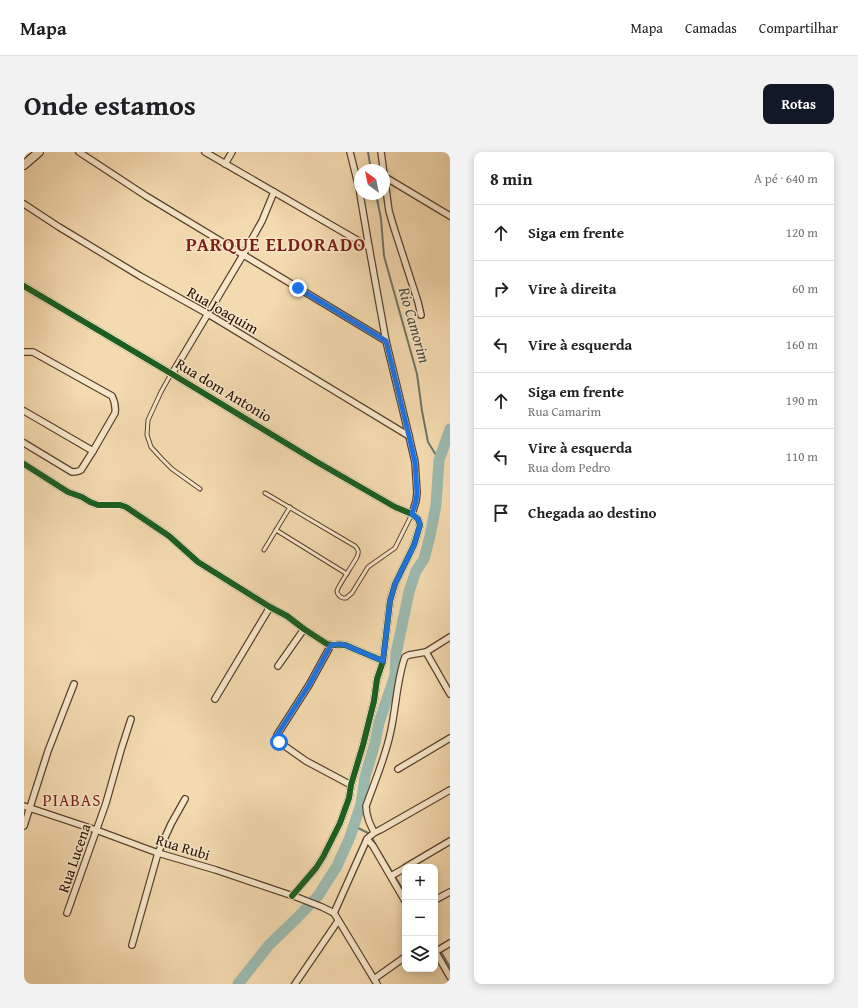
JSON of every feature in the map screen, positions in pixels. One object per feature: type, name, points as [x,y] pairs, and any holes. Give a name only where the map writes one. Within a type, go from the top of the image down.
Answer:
[{"type":"street","points":[[24,165],[39,152]]},
{"type":"street","points":[[79,152],[146,196],[386,341]]},
{"type":"street","points":[[205,152],[369,247]]},
{"type":"street","points":[[225,164],[232,152]]},
{"type":"street","points":[[350,152],[354,168]]},
{"type":"street","points":[[381,152],[383,164]]},
{"type":"street","points":[[390,180],[450,216]]},
{"type":"street","points":[[172,374],[243,255],[262,221],[274,192]]},
{"type":"street","points":[[292,896],[316,868],[329,846],[340,823],[349,798],[351,785],[374,701],[377,679],[383,661],[390,601],[395,584],[414,545],[420,525],[418,519],[412,514],[416,501],[417,486],[415,462],[386,341],[361,200]]},
{"type":"street","points":[[388,200],[389,211],[421,315]]},
{"type":"street","name":"Rua Joaquim","points":[[24,204],[140,276],[208,314],[409,436]]},
{"type":"street","name":"Rua dom Antonio","points":[[24,286],[336,473],[395,507],[412,514]]},
{"type":"street","points":[[24,352],[33,352],[112,396],[116,407],[115,413],[93,451],[78,472],[72,472],[24,443]]},
{"type":"street","points":[[24,411],[93,451]]},
{"type":"street","points":[[24,464],[68,492],[82,497],[94,504],[120,505],[126,507],[169,536],[198,562],[287,616],[327,644],[345,645],[383,661]]},
{"type":"street","points":[[215,699],[270,607]]},
{"type":"street","points":[[278,666],[304,629]]},
{"type":"street","points":[[405,900],[393,875],[373,846],[366,806],[388,742],[405,657],[409,654],[426,652],[450,637]]},
{"type":"street","points":[[331,645],[309,685],[277,735],[276,739],[306,761],[351,785]]},
{"type":"street","points":[[426,652],[449,690]]},
{"type":"street","points":[[24,826],[27,807],[74,684]]},
{"type":"street","name":"Rua Lucena","points":[[67,913],[106,803],[112,778],[131,720]]},
{"type":"street","points":[[398,769],[450,738]]},
{"type":"street","points":[[402,960],[375,982],[334,913],[371,835],[450,790]]},
{"type":"street","points":[[132,945],[158,853],[171,824],[185,799]]},
{"type":"street","name":"Rua Rubi","points":[[27,807],[158,853],[216,870],[299,898],[334,913]]},
{"type":"street","points":[[411,864],[450,841]]},
{"type":"street","points":[[393,875],[402,869]]},
{"type":"street","points":[[438,898],[450,892]]},
{"type":"street","points":[[295,984],[338,921]]},
{"type":"street","points":[[450,943],[438,950],[450,977]]},
{"type":"lane","points":[[172,374],[161,392],[148,420],[147,435],[151,447],[172,469],[200,488]]},
{"type":"lane","points":[[265,493],[356,546],[359,552],[358,557],[337,591],[343,598],[346,598],[352,593],[368,567],[395,548],[412,514]]},
{"type":"lane","points":[[264,550],[290,507]]},
{"type":"lane","points":[[276,530],[347,574]]},
{"type":"waterway","name":"Rio Camorim","points":[[368,152],[370,164]]},
{"type":"waterway","name":"Rio Camorim","points":[[377,200],[381,219],[384,256],[417,374],[428,442],[439,460]]},
{"type":"waterway","points":[[238,984],[269,945],[318,896],[337,866],[350,837],[361,804],[365,777],[379,723],[395,675],[396,654],[409,592],[416,571],[424,559],[430,536],[436,505],[439,460],[450,429]]},
{"type":"waterway","points":[[354,826],[370,834],[402,888]]},
{"type":"waterway","points":[[438,947],[450,967]]},
{"type":"cycle path","points":[[24,286],[317,462],[395,507],[412,514],[418,519],[420,525],[414,545],[395,584],[390,601],[383,661],[377,679],[374,701],[351,785],[349,798],[340,823],[323,857],[316,868],[292,896]]},
{"type":"cycle path","points":[[24,464],[68,492],[82,497],[90,502],[98,505],[120,505],[126,507],[169,536],[198,562],[287,616],[327,644],[345,645],[383,661]]},
{"type":"district","name":"PARQUE ELDORADO","points":[[276,244]]},
{"type":"district","name":"PIABAS","points":[[72,799]]},
{"type":"route","points":[[279,742],[276,739],[277,735],[309,685],[331,645],[345,645],[383,661],[390,601],[395,584],[414,545],[420,525],[418,519],[412,514],[417,493],[415,462],[386,341],[298,288]]}]
